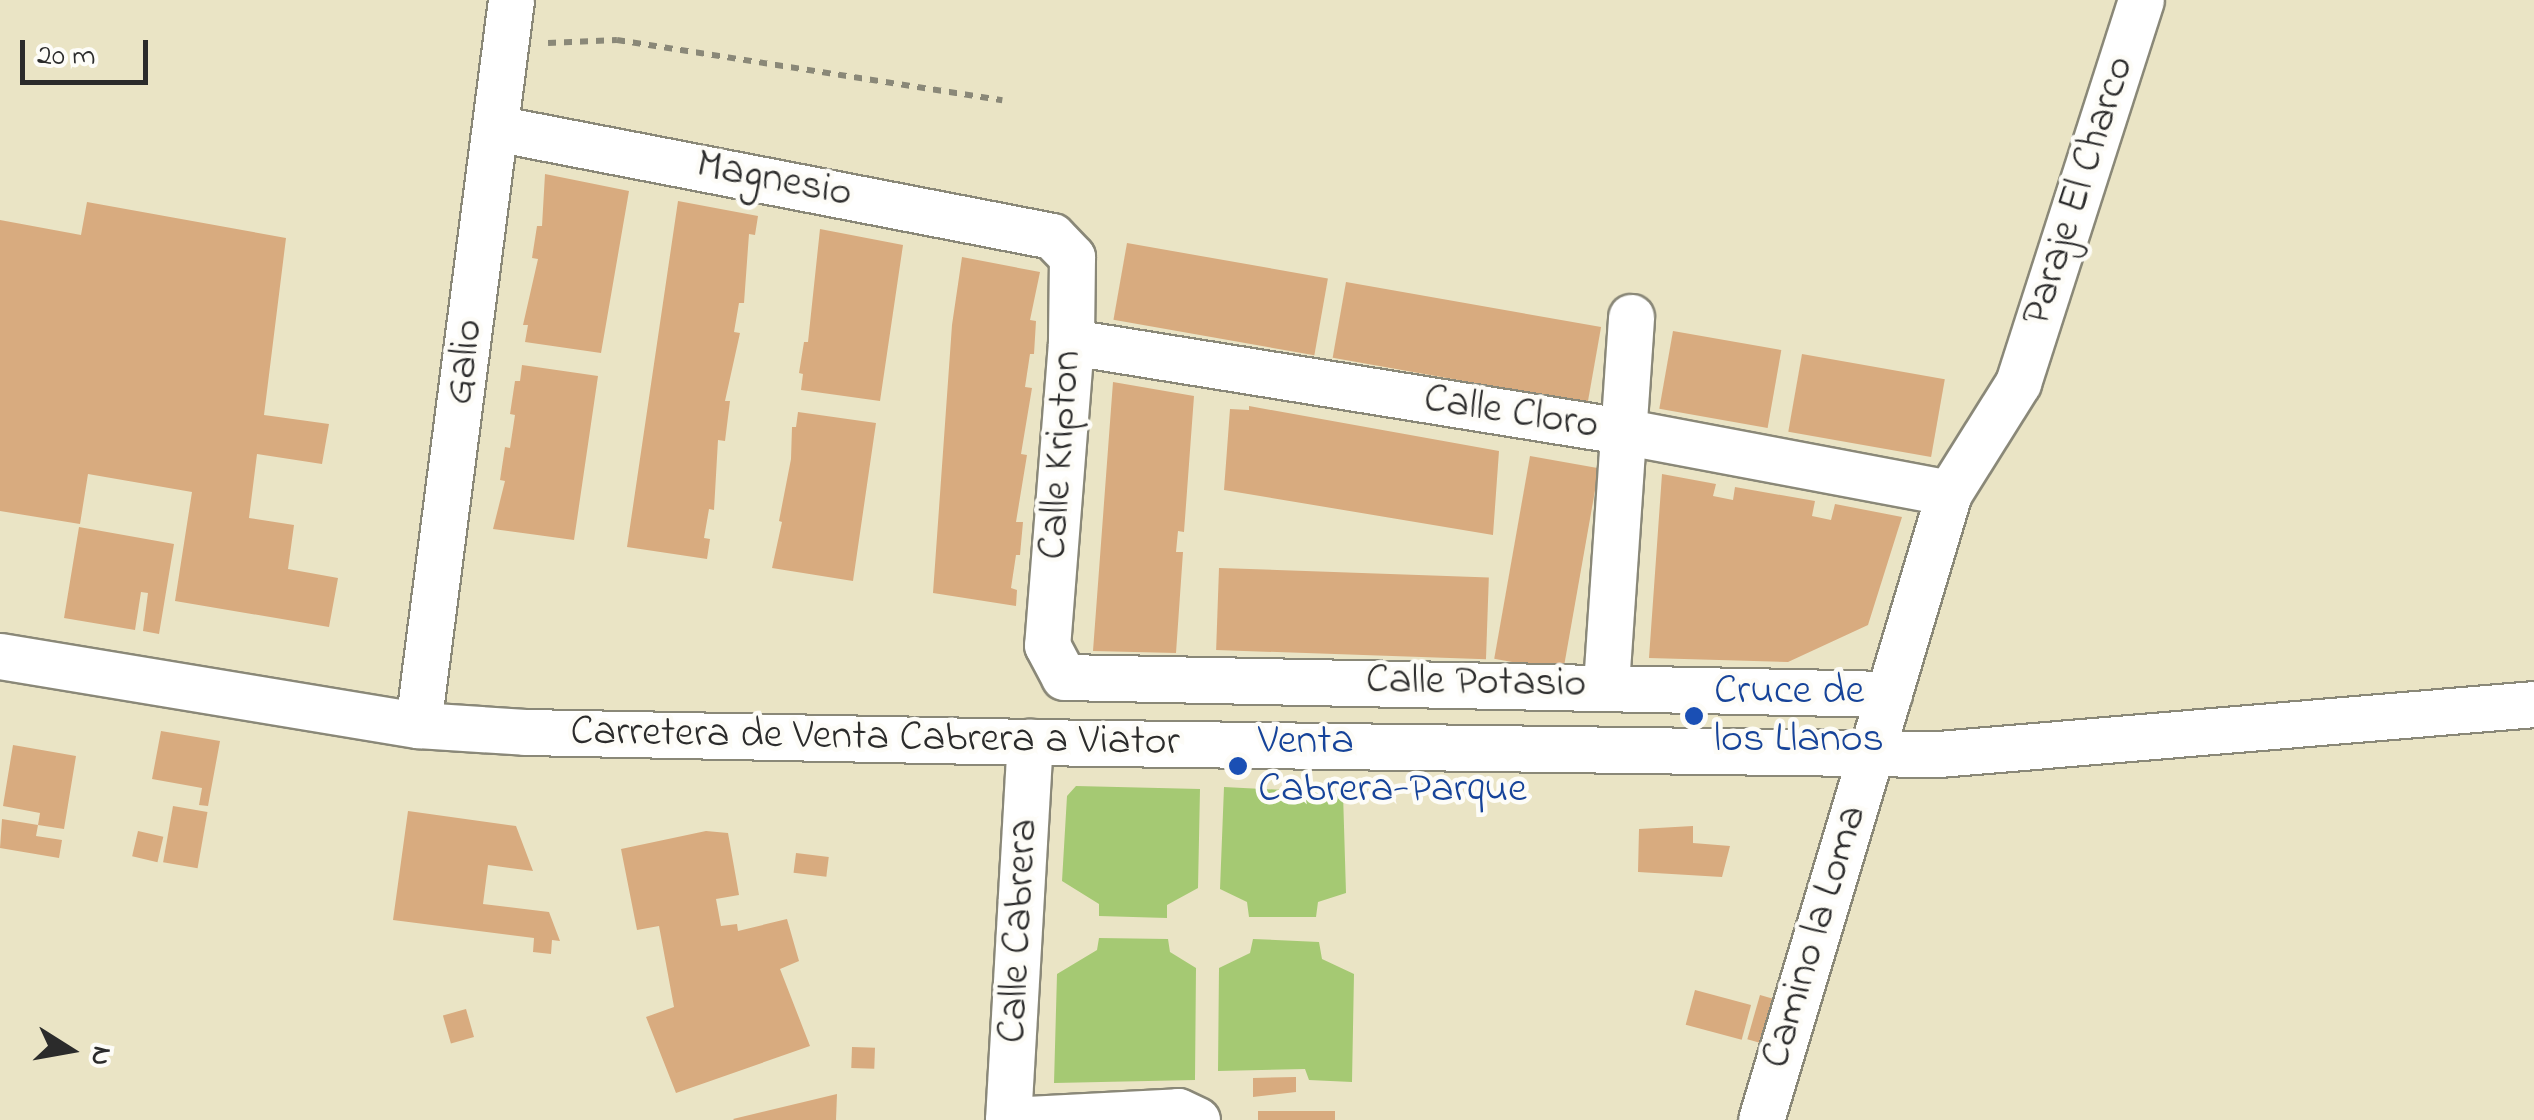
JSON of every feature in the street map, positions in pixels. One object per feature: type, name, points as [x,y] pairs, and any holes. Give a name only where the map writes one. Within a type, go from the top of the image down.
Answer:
[{"type":"street","name":"Galio","points":[[418,724],[511,0]]},
{"type":"street","name":"Paraje El Charco","points":[[1950,492],[2018,383],[2141,0]]},
{"type":"street","name":"Magnesio","points":[[495,128],[1052,236]]},
{"type":"street","name":"Calle Kripton","points":[[1052,236],[1072,257],[1070,342],[1047,645],[1064,677]]},
{"type":"street","points":[[1606,686],[1631,317]]},
{"type":"street","name":"Calle Cloro","points":[[1070,342],[1622,431],[1950,492]]},
{"type":"street","name":"Camino la Loma","points":[[1761,1120],[1950,492]]},
{"type":"street","name":"Carretera de Venta Cabrera a Viator","points":[[0,656],[418,724],[525,732],[1030,742],[1939,754],[2534,704]]},
{"type":"street","name":"Calle Potasio","points":[[1064,677],[1889,694]]},
{"type":"street","name":"Calle Cabrera","points":[[1008,1120],[1030,742]]},
{"type":"street","points":[[1008,1120],[1178,1111],[1198,1120]]},
{"type":"path","points":[[502,64],[547,43],[617,40],[1002,100]]},
{"type":"green space","points":[[1076,786],[1200,789],[1198,888],[1167,905],[1167,918],[1099,916],[1099,904],[1062,881],[1067,796]]},
{"type":"green space","points":[[1224,787],[1343,793],[1346,893],[1318,902],[1316,917],[1249,917],[1247,902],[1220,889]]},
{"type":"green space","points":[[1099,938],[1168,939],[1170,952],[1196,968],[1195,1080],[1054,1083],[1057,974],[1097,950]]},
{"type":"green space","points":[[1253,939],[1319,942],[1322,959],[1354,974],[1352,1082],[1309,1080],[1305,1069],[1218,1071],[1219,968],[1250,953]]},
{"type":"building","points":[[545,174],[629,191],[601,353],[525,342],[528,325],[523,325],[538,259],[532,258],[537,226],[542,226]]},
{"type":"building","points":[[678,201],[758,216],[755,235],[749,234],[744,303],[739,303],[734,332],[740,333],[725,401],[730,401],[725,441],[718,440],[714,510],[709,509],[704,538],[710,539],[707,559],[627,547]]},
{"type":"building","points":[[87,202],[286,238],[264,415],[329,424],[322,464],[257,454],[249,518],[294,525],[288,569],[338,578],[329,627],[175,601],[192,492],[88,474],[80,524],[0,511],[0,220],[81,235]]},
{"type":"building","points":[[820,229],[903,245],[880,401],[801,390],[803,374],[799,373],[804,342],[808,342]]},
{"type":"building","points":[[1127,243],[1328,278],[1314,355],[1113,320]]},
{"type":"building","points":[[962,257],[1040,272],[1030,320],[1036,321],[1034,354],[1030,354],[1025,387],[1032,388],[1021,454],[1027,455],[1016,522],[1023,522],[1020,555],[1016,555],[1011,588],[1017,590],[1016,606],[933,593],[952,325]]},
{"type":"building","points":[[1346,282],[1601,327],[1588,403],[1333,358]]},
{"type":"building","points":[[1673,331],[1781,350],[1768,428],[1659,409]]},
{"type":"building","points":[[1802,354],[1945,379],[1931,457],[1788,432]]},
{"type":"building","points":[[522,365],[598,376],[574,540],[493,529],[505,481],[500,480],[505,447],[510,448],[515,415],[510,414],[515,381],[520,381]]},
{"type":"building","points":[[1113,382],[1194,396],[1184,532],[1178,531],[1176,552],[1183,552],[1176,653],[1093,651]]},
{"type":"building","points":[[1249,406],[1499,451],[1493,535],[1224,490],[1230,409],[1249,410]]},
{"type":"building","points":[[798,412],[876,423],[853,581],[772,568],[791,459],[792,427],[796,427]]},
{"type":"building","points":[[1530,456],[1599,468],[1563,671],[1494,659]]},
{"type":"building","points":[[1662,474],[1716,484],[1713,496],[1733,500],[1735,487],[1815,501],[1812,516],[1831,520],[1835,504],[1902,517],[1868,625],[1788,662],[1649,658]]},
{"type":"building","points":[[79,527],[174,544],[159,634],[143,631],[148,593],[141,592],[135,630],[64,618]]},
{"type":"building","points":[[1219,568],[1489,577],[1486,659],[1216,650]]},
{"type":"building","points":[[161,731],[220,741],[208,806],[199,805],[202,788],[152,779]]},
{"type":"building","points":[[13,745],[76,756],[64,829],[38,825],[40,813],[3,806]]},
{"type":"building","points":[[173,806],[207,812],[198,868],[163,862]]},
{"type":"building","points":[[408,811],[516,826],[533,871],[488,865],[483,904],[549,912],[560,941],[552,940],[551,954],[533,952],[534,938],[393,920]]},
{"type":"building","points":[[2,819],[38,825],[36,836],[62,840],[59,858],[0,848]]},
{"type":"building","points":[[1693,826],[1693,843],[1730,846],[1722,877],[1638,872],[1639,829]]},
{"type":"building","points":[[138,831],[163,837],[157,862],[132,856]]},
{"type":"building","points":[[706,831],[728,833],[739,895],[716,899],[721,926],[737,924],[738,931],[787,919],[799,961],[780,969],[810,1046],[676,1093],[646,1017],[674,1007],[659,926],[637,930],[621,849]]},
{"type":"building","points":[[796,853],[829,857],[826,877],[794,873]]},
{"type":"building","points":[[1695,990],[1751,1005],[1742,1040],[1686,1025]]},
{"type":"building","points":[[1760,995],[1792,1004],[1779,1048],[1747,1039]]},
{"type":"building","points":[[466,1009],[474,1037],[451,1043],[443,1016]]},
{"type":"building","points":[[852,1047],[875,1048],[874,1069],[851,1068]]},
{"type":"building","points":[[1296,1077],[1296,1092],[1253,1097],[1253,1078]]},
{"type":"building","points":[[837,1094],[836,1120],[733,1119]]},
{"type":"building","points":[[1258,1111],[1335,1111],[1335,1120],[1258,1120]]},
{"type":"place","name":"Cruce de los Llanos","points":[[1694,716]]},
{"type":"place","name":"Venta Cabrera-Parque","points":[[1238,766]]}]
